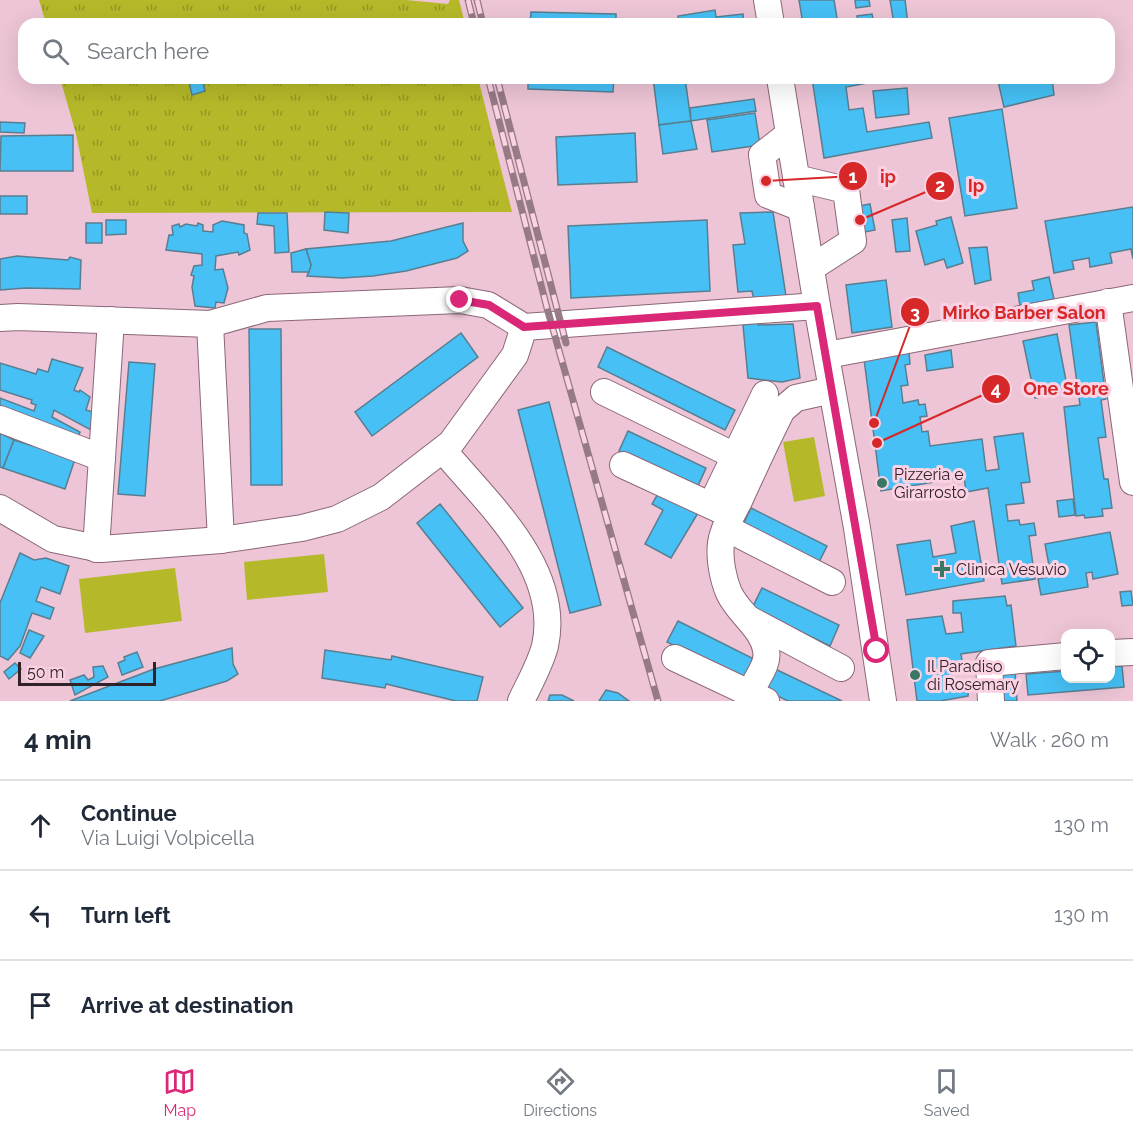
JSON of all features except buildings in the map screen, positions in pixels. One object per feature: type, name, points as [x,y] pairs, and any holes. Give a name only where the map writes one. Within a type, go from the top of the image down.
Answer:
[{"type":"street","points":[[767,0],[770,18]]},
{"type":"street","points":[[781,84],[817,306],[857,528],[883,701]]},
{"type":"street","points":[[789,134],[762,155],[768,195],[801,208]]},
{"type":"street","points":[[796,178],[846,190],[853,241],[811,268]]},
{"type":"street","points":[[827,355],[1133,298]]},
{"type":"street","points":[[0,318],[210,324],[267,308],[460,300],[489,305],[524,327],[817,306]]},
{"type":"street","points":[[1108,302],[1133,482]]},
{"type":"street","points":[[96,549],[111,320]]},
{"type":"street","points":[[210,324],[221,540]]},
{"type":"street","points":[[0,508],[53,539],[96,549],[221,540],[302,528],[352,513],[381,497],[443,450],[458,435],[515,355],[524,327]]},
{"type":"street","points":[[675,658],[756,698],[767,660],[763,640],[749,619],[738,609],[723,574],[721,542],[725,517],[785,405],[796,398],[832,390]]},
{"type":"street","points":[[603,392],[735,456]]},
{"type":"street","points":[[725,517],[717,493],[765,394]]},
{"type":"street","points":[[0,419],[102,458]]},
{"type":"street","points":[[443,450],[517,539],[536,573],[542,591],[547,628],[544,647],[520,701]]},
{"type":"street","points":[[623,465],[725,517],[832,582]]},
{"type":"street","points":[[749,619],[841,668]]},
{"type":"street","points":[[1115,653],[1133,652]]},
{"type":"street","points":[[991,701],[989,663],[1061,656]]},
{"type":"green space","points":[[39,0],[406,0],[448,4],[450,0],[459,0],[464,18],[44,18]]},
{"type":"green space","points":[[62,84],[480,84],[512,212],[92,213],[76,134]]},
{"type":"green space","points":[[814,437],[825,496],[794,502],[783,442]]},
{"type":"green space","points":[[324,554],[328,592],[247,600],[244,562]]},
{"type":"green space","points":[[175,568],[182,621],[85,633],[79,579]]},
{"type":"railway","points":[[468,0],[472,18]]},
{"type":"railway","points":[[477,0],[482,18]]},
{"type":"railway","points":[[490,84],[547,308],[658,701]]},
{"type":"railway","points":[[499,84],[566,343]]},
{"type":"place","name":"ip","points":[[766,181]]},
{"type":"place","name":"Ip","points":[[860,220]]},
{"type":"place","name":"Mirko Barber Salon","points":[[874,423]]},
{"type":"place","name":"One Store","points":[[877,443]]},
{"type":"place","name":"Pizzeria e Girarrosto","points":[[882,483]]},
{"type":"place","name":"Clinica Vesuvio","points":[[942,569]]},
{"type":"place","name":"Il Paradiso di Rosemary","points":[[915,675]]},
{"type":"route","points":[[460,300],[489,305],[524,327],[817,306],[877,651]]}]
